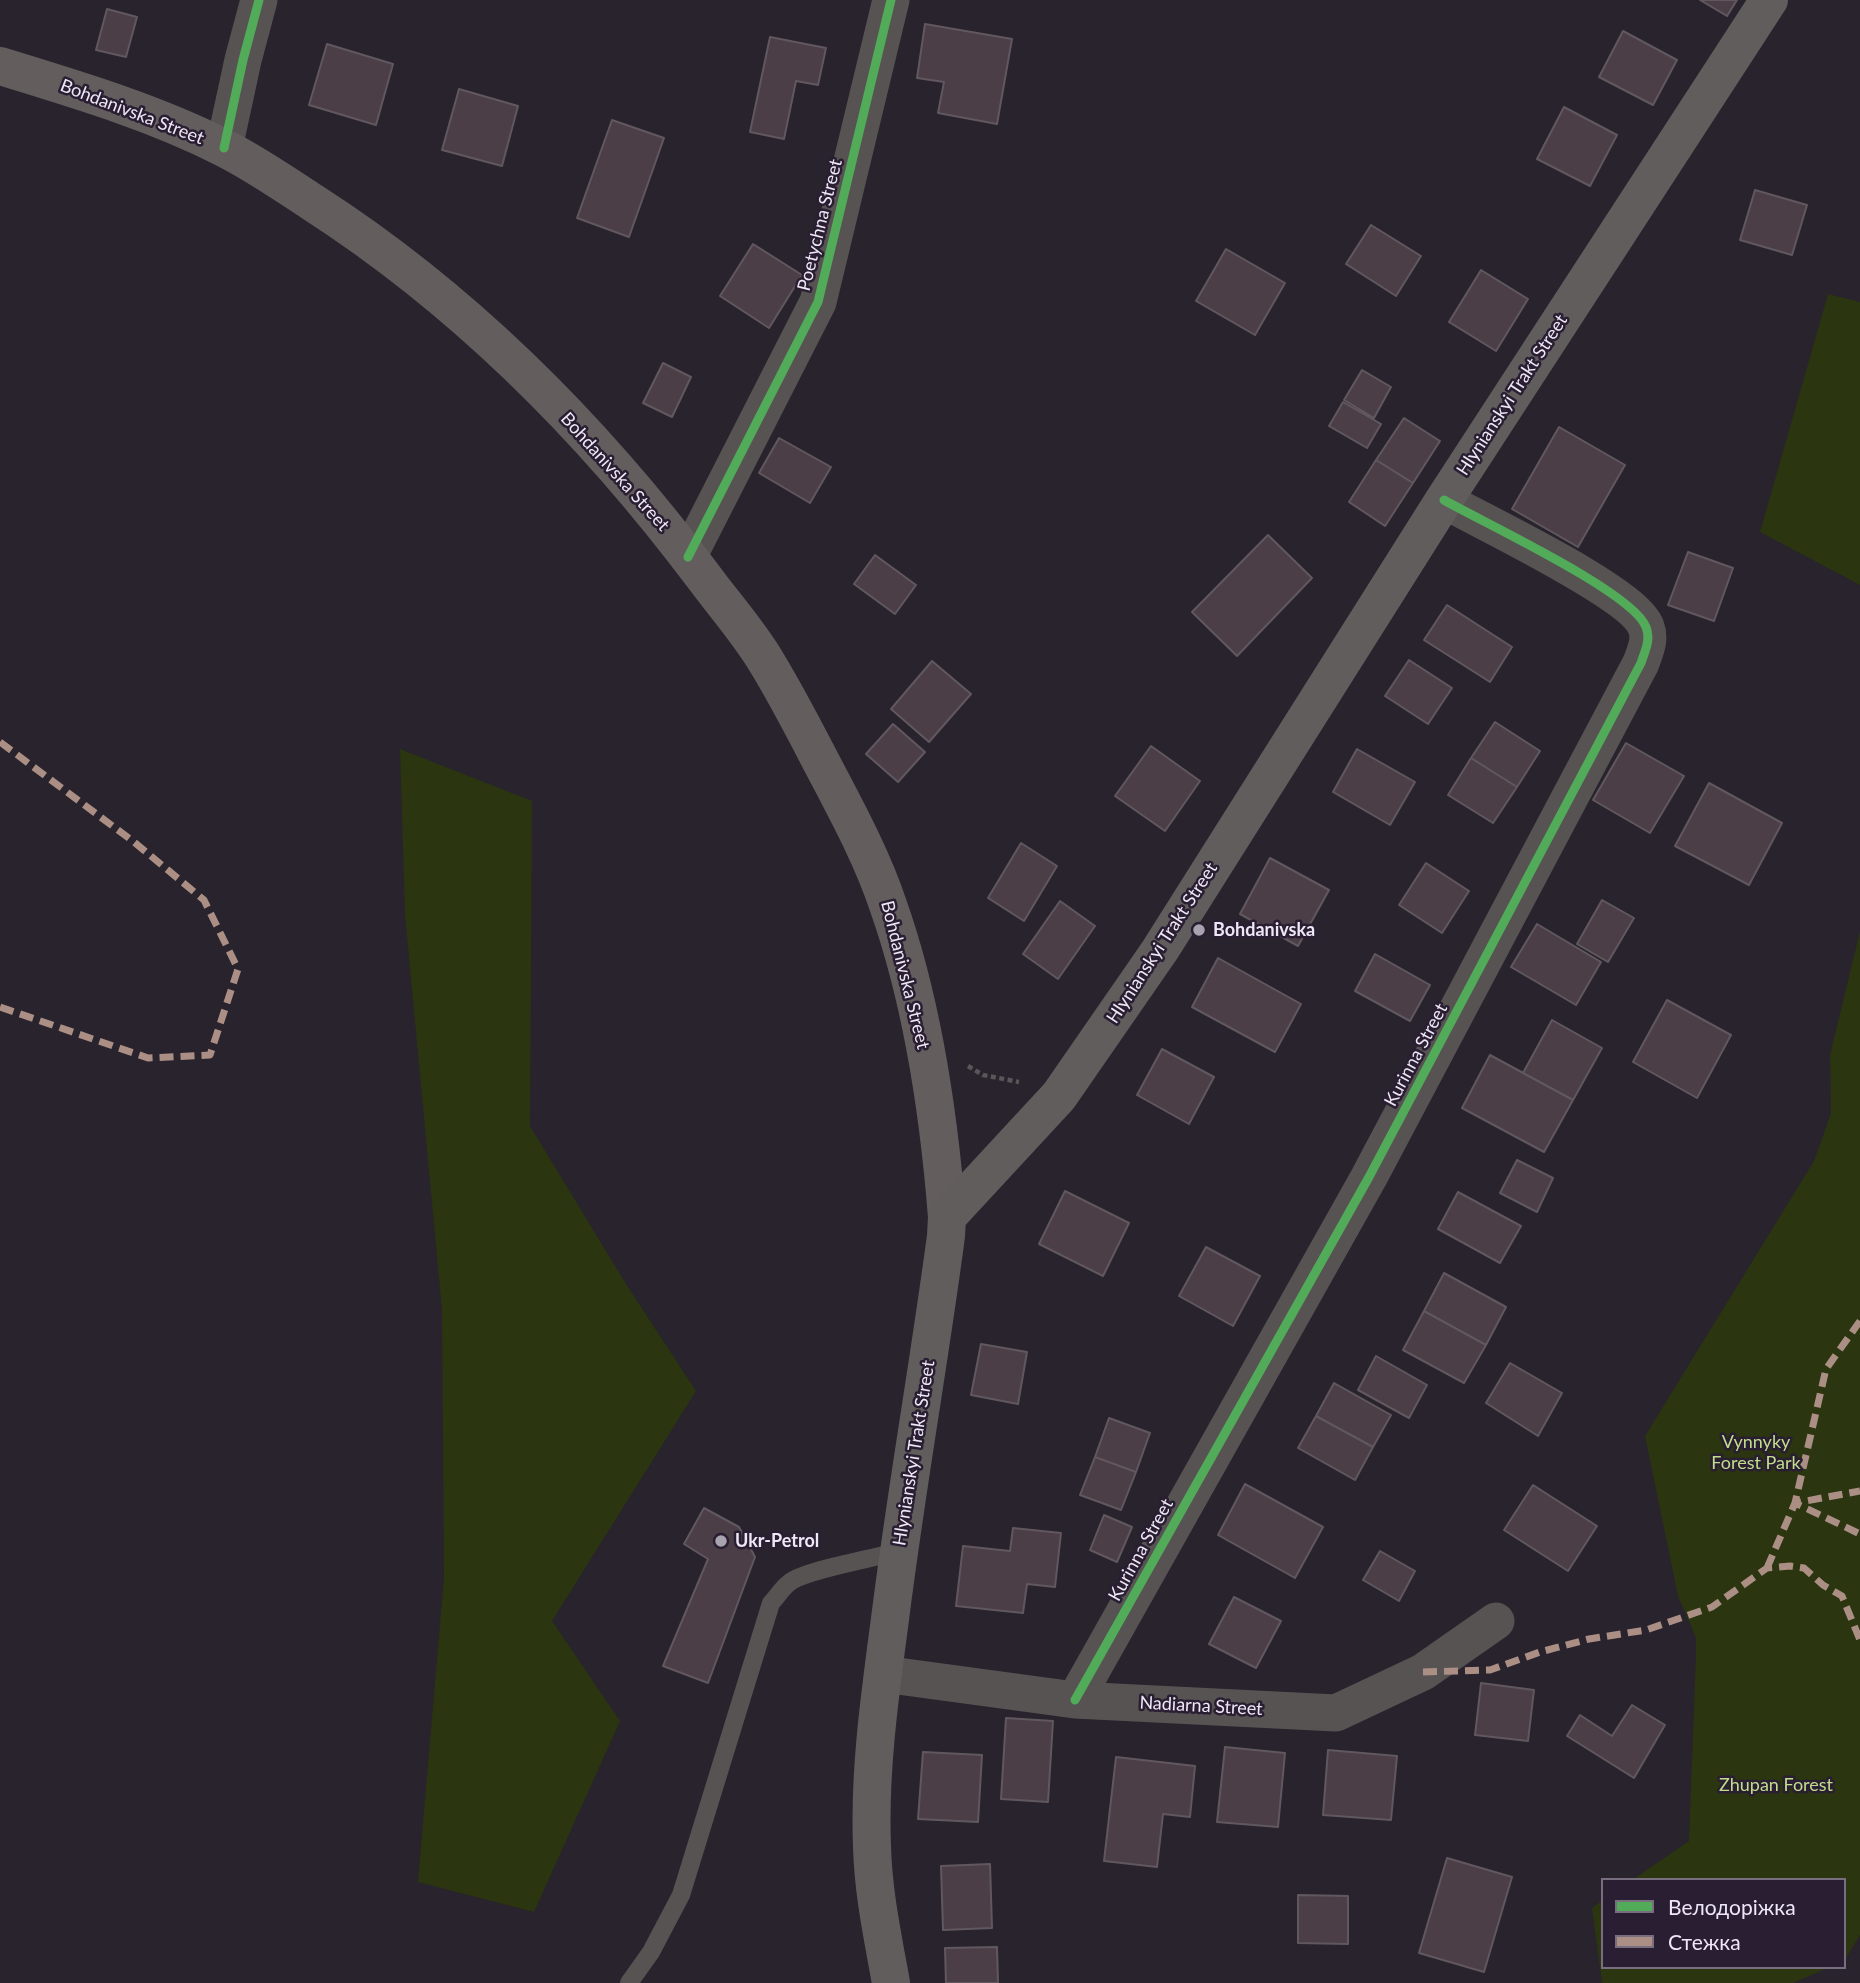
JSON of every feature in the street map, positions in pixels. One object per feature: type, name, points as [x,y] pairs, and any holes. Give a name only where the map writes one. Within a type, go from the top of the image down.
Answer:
[{"type":"main road","name":"Hlynianskyi Trakt Street","points":[[891,1983],[872,1848],[872,1794],[883,1674],[899,1552],[928,1373],[947,1216],[1059,1096],[1138,983],[1444,500],[1769,0]]},
{"type":"main road","name":"Bohdanivska Street","points":[[0,66],[134,110],[224,148],[348,225],[462,313],[522,369],[634,489],[765,660],[870,859],[901,943],[925,1050],[943,1163],[947,1216]]},
{"type":"street","points":[[224,148],[259,0]]},
{"type":"street","name":"Poetychna Street","points":[[688,557],[818,302],[891,0]]},
{"type":"street","name":"Kurinna Street","points":[[1075,1700],[1370,1177],[1641,663],[1648,641],[1645,624],[1621,601],[1567,566],[1444,500]]},
{"type":"street","name":"Nadiarna Street","points":[[883,1674],[1075,1700],[1336,1713],[1423,1672],[1496,1621]]},
{"type":"lane","points":[[629,1983],[651,1952],[681,1895],[771,1603],[791,1580],[899,1552]]},
{"type":"path","points":[[965,1065],[983,1075],[1028,1083]]},
{"type":"green space","points":[[1828,294],[1860,302],[1860,585],[1760,532]]},
{"type":"green space","points":[[400,749],[532,801],[530,1126],[626,1284],[696,1391],[552,1621],[620,1721],[534,1912],[418,1882],[444,1577],[442,1310],[405,915]]},
{"type":"green space","name":"Zhupan Forest","points":[[1860,931],[1860,1935],[1846,1958],[1846,1878],[1635,1878],[1689,1841],[1696,1654],[1696,1638],[1678,1596],[1645,1436],[1814,1161],[1831,1113],[1830,1055]]},
{"type":"green space","points":[[1601,1901],[1601,1969],[1825,1969],[1793,1983],[1602,1983],[1592,1908]]},
{"type":"building","points":[[1700,0],[1737,0],[1727,16]]},
{"type":"building","points":[[107,9],[137,17],[126,57],[96,50]]},
{"type":"building","points":[[925,24],[1012,39],[997,124],[938,113],[944,82],[917,78]]},
{"type":"building","points":[[1623,31],[1677,60],[1653,105],[1599,77]]},
{"type":"building","points":[[770,37],[826,48],[818,85],[796,81],[784,139],[750,132]]},
{"type":"building","points":[[327,44],[393,64],[376,125],[309,105]]},
{"type":"building","points":[[459,89],[518,106],[502,166],[442,150]]},
{"type":"building","points":[[1564,107],[1617,135],[1590,186],[1537,159]]},
{"type":"building","points":[[612,120],[664,138],[629,237],[577,218]]},
{"type":"building","points":[[1755,190],[1807,205],[1792,255],[1740,240]]},
{"type":"building","points":[[1371,225],[1421,256],[1396,296],[1346,264]]},
{"type":"building","points":[[753,244],[802,275],[769,328],[720,296]]},
{"type":"building","points":[[1226,249],[1285,283],[1255,335],[1196,301]]},
{"type":"building","points":[[1481,270],[1528,299],[1496,351],[1449,322]]},
{"type":"building","points":[[663,363],[691,377],[672,417],[643,403]]},
{"type":"building","points":[[1362,370],[1391,387],[1374,418],[1344,400]]},
{"type":"building","points":[[1343,402],[1381,424],[1367,448],[1329,426]]},
{"type":"building","points":[[1404,418],[1440,441],[1413,483],[1376,460]]},
{"type":"building","points":[[1559,427],[1625,465],[1578,547],[1512,509]]},
{"type":"building","points":[[779,438],[831,467],[810,503],[759,473]]},
{"type":"building","points":[[1376,460],[1413,483],[1385,526],[1349,502]]},
{"type":"building","points":[[1268,535],[1312,578],[1237,656],[1192,612]]},
{"type":"building","points":[[1688,552],[1733,568],[1714,621],[1668,605]]},
{"type":"building","points":[[875,555],[916,585],[895,614],[854,584]]},
{"type":"building","points":[[1447,605],[1512,647],[1490,682],[1424,640]]},
{"type":"building","points":[[1409,660],[1452,688],[1428,724],[1385,696]]},
{"type":"building","points":[[932,661],[971,694],[929,742],[891,709]]},
{"type":"building","points":[[1495,722],[1540,751],[1517,787],[1471,758]]},
{"type":"building","points":[[893,724],[925,752],[898,782],[866,754]]},
{"type":"building","points":[[1626,743],[1684,776],[1650,833],[1593,800]]},
{"type":"building","points":[[1151,746],[1200,781],[1165,831],[1115,796]]},
{"type":"building","points":[[1357,749],[1415,782],[1390,825],[1333,792]]},
{"type":"building","points":[[1471,758],[1517,787],[1493,823],[1448,795]]},
{"type":"building","points":[[1709,783],[1782,823],[1749,885],[1675,846]]},
{"type":"building","points":[[1021,843],[1057,866],[1024,921],[988,898]]},
{"type":"building","points":[[1270,858],[1329,890],[1298,946],[1240,914]]},
{"type":"building","points":[[1426,863],[1469,891],[1442,933],[1399,905]]},
{"type":"building","points":[[1602,900],[1634,918],[1608,962],[1577,944]]},
{"type":"building","points":[[1060,901],[1095,926],[1058,979],[1023,954]]},
{"type":"building","points":[[1537,924],[1601,962],[1576,1005],[1511,967]]},
{"type":"building","points":[[1375,954],[1430,985],[1410,1021],[1355,991]]},
{"type":"building","points":[[1218,958],[1301,1004],[1275,1052],[1192,1007]]},
{"type":"building","points":[[1667,1000],[1731,1035],[1697,1098],[1633,1062]]},
{"type":"building","points":[[1552,1020],[1602,1048],[1573,1100],[1523,1073]]},
{"type":"building","points":[[1162,1049],[1214,1077],[1189,1124],[1137,1095]]},
{"type":"building","points":[[1490,1055],[1573,1100],[1544,1152],[1462,1108]]},
{"type":"building","points":[[1517,1160],[1553,1178],[1537,1212],[1500,1193]]},
{"type":"building","points":[[1065,1191],[1129,1223],[1103,1276],[1039,1244]]},
{"type":"building","points":[[1458,1192],[1521,1226],[1500,1263],[1438,1229]]},
{"type":"building","points":[[1206,1247],[1260,1276],[1233,1326],[1179,1296]]},
{"type":"building","points":[[1444,1273],[1506,1307],[1486,1345],[1424,1311]]},
{"type":"building","points":[[1424,1311],[1486,1345],[1464,1383],[1403,1350]]},
{"type":"building","points":[[981,1344],[1027,1352],[1018,1404],[971,1395]]},
{"type":"building","points":[[1376,1356],[1427,1385],[1409,1418],[1358,1390]]},
{"type":"building","points":[[1510,1363],[1562,1393],[1538,1436],[1486,1403]]},
{"type":"building","points":[[1334,1383],[1391,1415],[1373,1447],[1316,1416]]},
{"type":"building","points":[[1316,1416],[1373,1447],[1355,1480],[1298,1448]]},
{"type":"building","points":[[1109,1418],[1150,1433],[1136,1472],[1095,1457]]},
{"type":"building","points":[[1095,1457],[1136,1472],[1121,1510],[1080,1495]]},
{"type":"building","points":[[1245,1484],[1323,1527],[1295,1578],[1218,1535]]},
{"type":"building","points":[[1533,1485],[1597,1526],[1568,1571],[1504,1530]]},
{"type":"building","points":[[704,1508],[739,1527],[755,1557],[708,1683],[663,1666],[708,1559],[684,1544]]},
{"type":"building","points":[[1104,1515],[1132,1527],[1117,1562],[1090,1550]]},
{"type":"building","points":[[1013,1528],[1061,1533],[1055,1587],[1027,1584],[1023,1613],[956,1606],[963,1546],[1010,1551]]},
{"type":"building","points":[[1380,1551],[1415,1571],[1399,1601],[1363,1580]]},
{"type":"building","points":[[1234,1597],[1281,1621],[1256,1668],[1209,1644]]},
{"type":"building","points":[[1481,1683],[1534,1690],[1528,1741],[1475,1735]]},
{"type":"building","points":[[1632,1705],[1665,1725],[1634,1778],[1567,1736],[1580,1715],[1612,1736]]},
{"type":"building","points":[[1006,1718],[1053,1721],[1048,1802],[1001,1799]]},
{"type":"building","points":[[1225,1747],[1285,1753],[1278,1827],[1217,1822]]},
{"type":"building","points":[[1328,1750],[1397,1756],[1391,1820],[1323,1815]]},
{"type":"building","points":[[923,1752],[982,1755],[978,1822],[918,1819]]},
{"type":"building","points":[[1116,1757],[1195,1766],[1190,1817],[1163,1814],[1157,1867],[1104,1861]]},
{"type":"building","points":[[1447,1858],[1512,1877],[1484,1972],[1419,1953]]},
{"type":"building","points":[[990,1864],[992,1928],[943,1930],[941,1866]]},
{"type":"building","points":[[1298,1895],[1348,1896],[1348,1944],[1298,1943]]},
{"type":"building","points":[[997,1947],[998,1983],[946,1983],[945,1948]]},
{"type":"marked path","points":[[0,742],[134,842],[204,900],[238,969],[210,1055],[148,1058],[0,1007]]},
{"type":"marked path","points":[[1860,1321],[1826,1369],[1795,1503],[1860,1534]]},
{"type":"marked path","points":[[1767,1568],[1795,1503],[1860,1491]]},
{"type":"marked path","points":[[1423,1672],[1490,1670],[1540,1652],[1589,1639],[1646,1630],[1712,1607],[1767,1568],[1790,1566],[1804,1568],[1823,1585],[1842,1596],[1860,1640]]},
{"type":"cycle path","points":[[224,148],[259,0]]},
{"type":"cycle path","points":[[688,557],[818,302],[891,0]]},
{"type":"cycle path","points":[[1075,1700],[1369,1177],[1646,650],[1646,627],[1635,612],[1614,595],[1554,559],[1444,500]]},
{"type":"place","name":"Bohdanivska","points":[[1199,930]]},
{"type":"place","name":"Ukr-Petrol","points":[[721,1541]]},
{"type":"park label","name":"Vynnyky Forest Park","points":[[1756,1452]]}]
